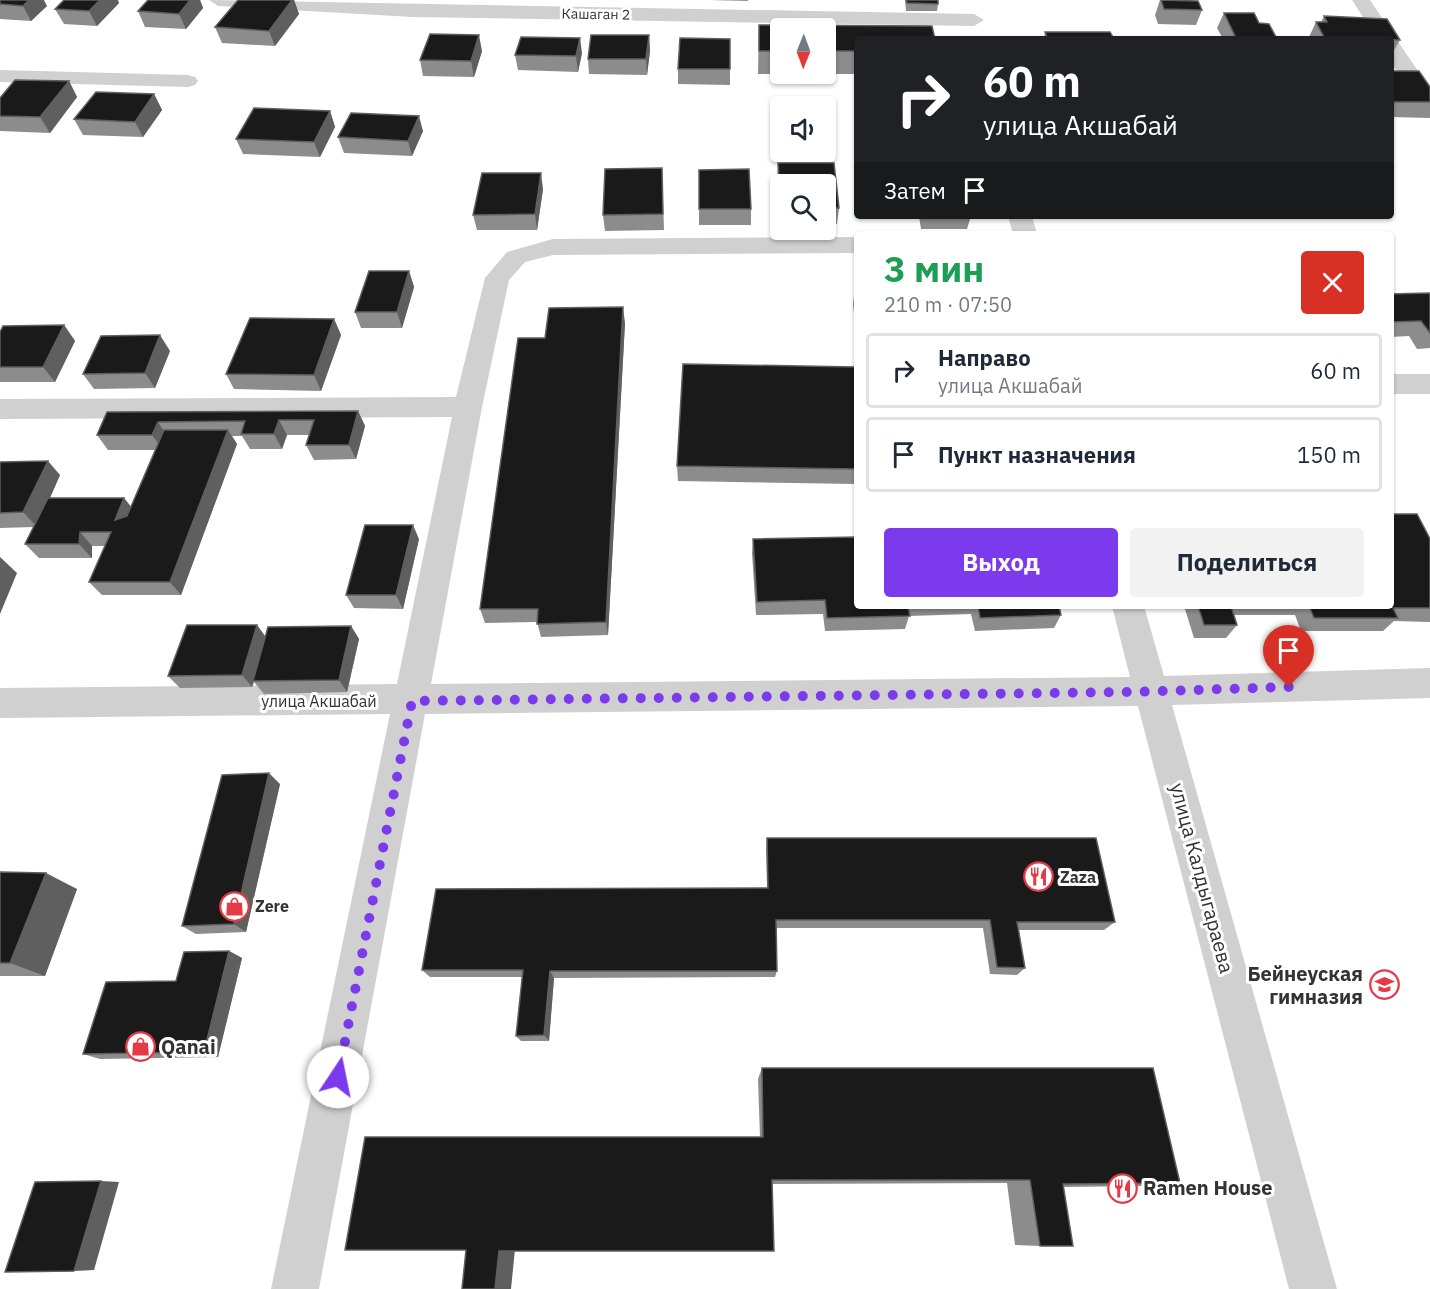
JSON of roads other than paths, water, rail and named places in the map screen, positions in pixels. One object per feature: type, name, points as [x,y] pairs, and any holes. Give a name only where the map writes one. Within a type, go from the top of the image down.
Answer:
[{"type":"street","name":"Кашаган 2","points":[[218,0],[413,11],[976,30]]},
{"type":"street","points":[[969,0],[976,30]]},
{"type":"street","points":[[1360,0],[1385,36]]},
{"type":"street","points":[[1394,51],[1430,104]]},
{"type":"street","points":[[0,76],[188,81]]},
{"type":"street","points":[[296,1289],[468,407],[497,278],[516,257],[553,247],[854,245]]},
{"type":"street","points":[[1394,384],[1430,384]]},
{"type":"street","points":[[0,409],[468,407]]},
{"type":"street","name":"улица Калдыгараева","points":[[1129,609],[1313,1289]]},
{"type":"street","name":"улица Акшабай","points":[[0,703],[412,701],[1151,692],[1430,683]]},
{"type":"place","name":"Zaza","points":[[1039,877]]},
{"type":"place","name":"Zere","points":[[234,906]]},
{"type":"place","name":"Бейнеуская гимназия","points":[[1384,985]]},
{"type":"place","name":"Qanai","points":[[140,1047]]},
{"type":"place","name":"Ramen House","points":[[1122,1188]]}]
